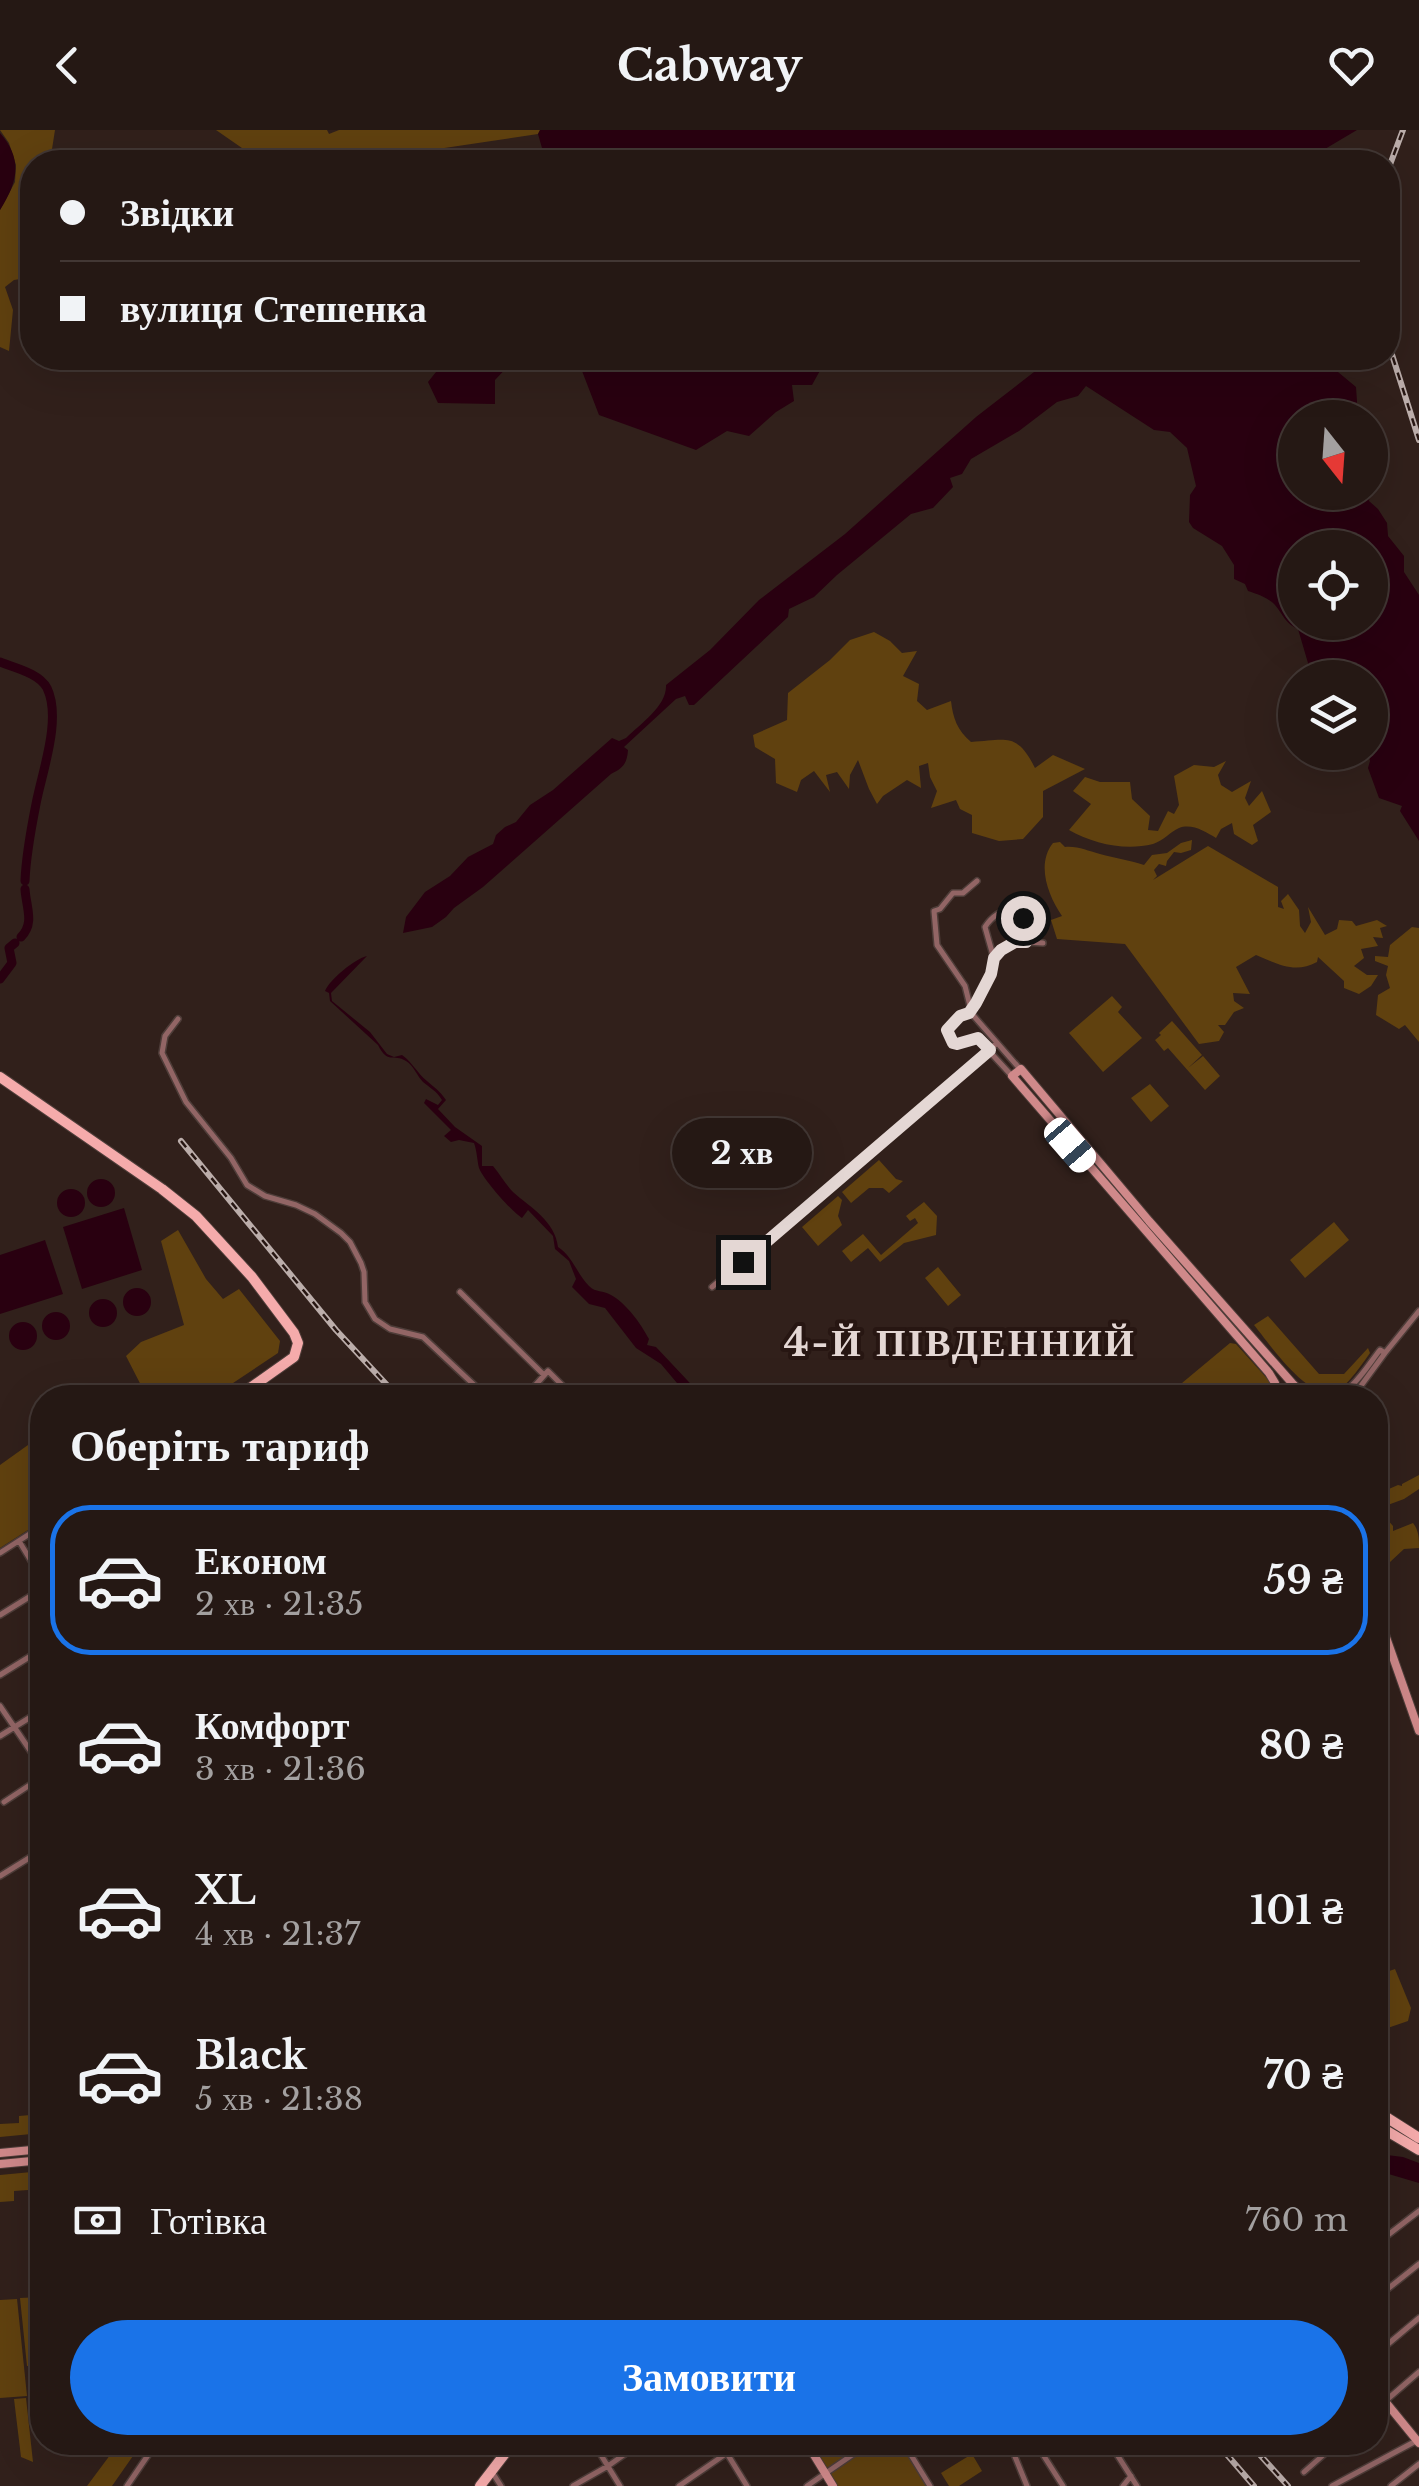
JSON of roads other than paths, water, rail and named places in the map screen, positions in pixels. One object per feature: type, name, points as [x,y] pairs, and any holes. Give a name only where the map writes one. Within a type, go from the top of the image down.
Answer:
[{"type":"main road","points":[[0,1077],[162,1188],[196,1216],[252,1277],[298,1342],[298,1351],[262,1385]]},
{"type":"main road","points":[[1388,2120],[1419,2138]]},
{"type":"main road","points":[[1388,2132],[1419,2150]]},
{"type":"main road","points":[[480,2486],[504,2455]]},
{"type":"street","points":[[976,881],[963,893],[953,893],[934,912],[937,945],[965,986],[970,1011],[1246,1333],[1295,1385]]},
{"type":"street","points":[[994,958],[984,927],[1001,912],[1018,911],[1028,932],[1026,942]]},
{"type":"street","points":[[1043,943],[1015,942],[1001,950],[970,1011],[960,1016],[947,1034],[957,1044],[978,1038],[990,1050],[1275,1385]]},
{"type":"street","points":[[178,1020],[166,1036],[162,1053],[186,1102],[231,1158],[247,1185],[264,1196],[315,1214],[341,1234],[362,1262],[365,1302],[375,1319],[390,1329],[423,1337],[474,1385]]},
{"type":"street","points":[[712,1287],[998,1042]]},
{"type":"street","points":[[1012,1076],[1021,1069]]},
{"type":"street","points":[[460,1292],[544,1375]]},
{"type":"street","points":[[1351,1385],[1419,1311]]},
{"type":"street","points":[[1361,1385],[1383,1351]]},
{"type":"street","points":[[535,1385],[548,1371],[562,1385]]},
{"type":"street","points":[[0,1553],[30,1534]]},
{"type":"street","points":[[19,1541],[30,1560]]},
{"type":"street","points":[[0,1614],[30,1595]]},
{"type":"street","points":[[1388,1643],[1419,1731]]},
{"type":"street","points":[[0,1675],[30,1656]]},
{"type":"street","points":[[0,1706],[30,1750]]},
{"type":"street","points":[[0,1736],[30,1717]]},
{"type":"street","points":[[4,1802],[30,1785]]},
{"type":"street","points":[[0,1876],[30,1857]]},
{"type":"street","points":[[0,2153],[30,2150]]},
{"type":"street","points":[[0,2164],[30,2161]]},
{"type":"street","points":[[1388,2235],[1419,2211]]},
{"type":"street","points":[[1388,2289],[1419,2264]]},
{"type":"street","points":[[1388,2344],[1419,2318]]},
{"type":"street","points":[[1388,2398],[1419,2372]]},
{"type":"street","points":[[1332,2486],[1418,2441],[1388,2405]]},
{"type":"street","points":[[127,2486],[148,2455]]},
{"type":"street","points":[[601,2455],[620,2486]]},
{"type":"street","points":[[573,2486],[624,2455]]},
{"type":"street","points":[[679,2486],[723,2455]]},
{"type":"street","points":[[727,2455],[748,2486]]},
{"type":"street","points":[[814,2455],[834,2486]]},
{"type":"street","points":[[807,2486],[853,2455]]},
{"type":"street","points":[[911,2455],[930,2486]]},
{"type":"street","points":[[1014,2455],[1027,2486]]},
{"type":"street","points":[[1043,2455],[1063,2486]]},
{"type":"street","points":[[1117,2455],[1137,2486]]},
{"type":"street","points":[[1304,2472],[1323,2455]]},
{"type":"street","points":[[1392,2486],[1419,2464]]},
{"type":"street","points":[[492,2471],[502,2486]]},
{"type":"street","points":[[1123,2486],[1131,2476]]},
{"type":"waterway","points":[[0,662],[38,678],[51,701],[52,730],[25,881]]},
{"type":"waterway","points":[[21,937],[29,920],[25,889]]},
{"type":"waterway","points":[[0,979],[12,963],[9,948],[15,943]]},
{"type":"railway","points":[[1396,150],[1403,130]]},
{"type":"railway","points":[[1397,370],[1419,440]]},
{"type":"railway","points":[[181,1141],[336,1330],[387,1385]]},
{"type":"railway","points":[[1227,2455],[1254,2486]]},
{"type":"railway","points":[[1260,2455],[1288,2486]]},
{"type":"district","name":"4-Й ПІВДЕННИЙ","points":[[960,1343]]}]
